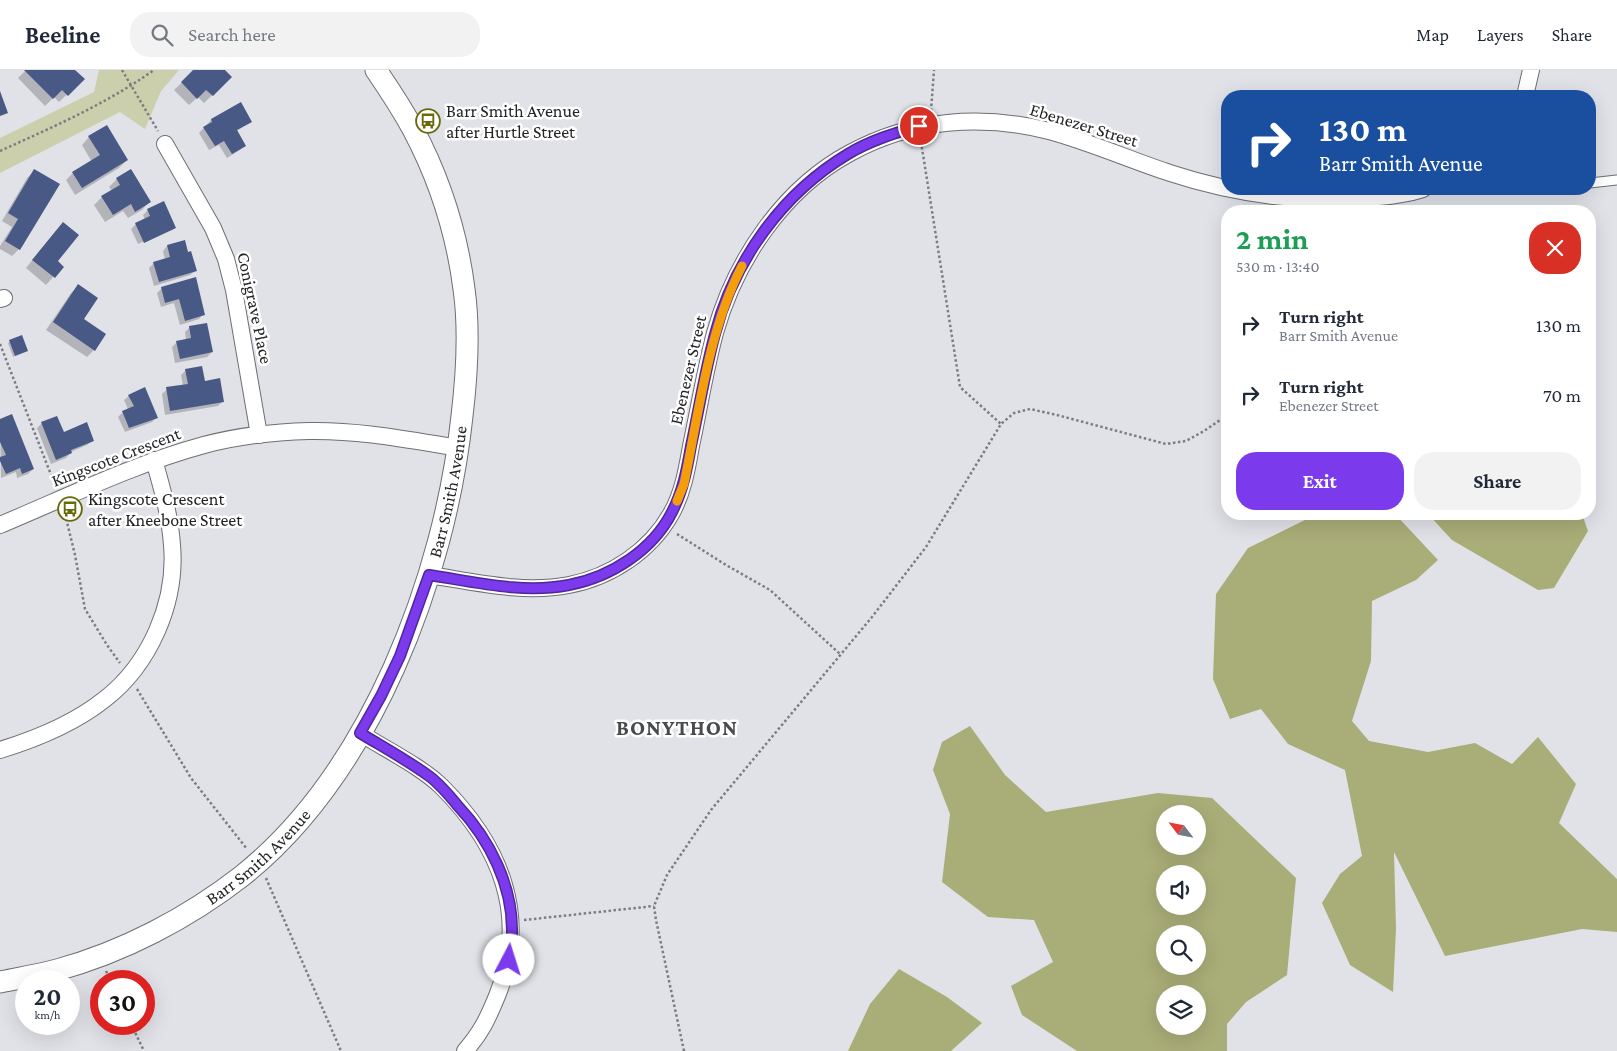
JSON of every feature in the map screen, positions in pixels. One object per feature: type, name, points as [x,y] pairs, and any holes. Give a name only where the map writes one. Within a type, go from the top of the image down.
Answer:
[{"type":"street","name":"Barr Smith Avenue","points":[[0,982],[56,970],[114,950],[168,925],[194,910],[257,863],[303,816],[337,771],[381,696],[400,656],[429,575],[447,512],[459,448],[466,376],[466,314],[464,288],[454,235],[437,182],[414,131],[376,70]]},
{"type":"street","points":[[1526,90],[1531,70]]},
{"type":"street","name":"Ebenezer Street","points":[[429,575],[517,588],[535,589],[570,585],[602,575],[630,560],[654,539],[672,513],[684,484],[715,333],[730,288],[745,260],[771,222],[801,189],[816,176],[850,153],[925,121],[998,122],[1052,132],[1172,174],[1221,188]]},
{"type":"street","name":"Conigrave Place","points":[[164,144],[214,228],[226,259],[234,290],[259,435]]},
{"type":"street","name":"Ebenezer Street","points":[[1256,195],[1310,200],[1336,200],[1394,195]]},
{"type":"street","name":"Kingscote Crescent","points":[[0,525],[154,460],[206,444],[259,435],[309,431],[334,432],[384,436],[459,448]]},
{"type":"street","points":[[0,750],[60,727],[76,719],[105,699],[118,688],[140,662],[149,647],[163,616],[168,599],[172,564],[172,546],[167,509],[154,460]]},
{"type":"street","points":[[360,733],[430,777],[442,787],[474,822],[490,849],[502,876],[510,905],[512,933],[509,960],[502,986],[486,1024],[465,1051]]},
{"type":"lane","points":[[1596,182],[1617,180]]},
{"type":"path","points":[[122,70],[164,144]]},
{"type":"path","points":[[0,151],[74,117],[131,86],[154,70]]},
{"type":"path","points":[[934,70],[925,121],[960,386],[1001,424]]},
{"type":"path","points":[[0,344],[60,500],[76,555],[85,609],[186,771],[264,874],[341,1051]]},
{"type":"path","points":[[684,1051],[654,906],[668,875],[712,810],[872,617],[926,547],[1001,424],[1014,413],[1030,410],[1057,414],[1166,444],[1186,441],[1204,432],[1221,419]]},
{"type":"path","points":[[663,525],[770,590],[840,654]]},
{"type":"path","points":[[511,922],[654,906]]},
{"type":"path","points":[[136,1035],[144,1051]]},
{"type":"green space","points":[[99,70],[179,70],[161,91],[145,129],[120,112],[0,173],[0,138],[94,92]]},
{"type":"green space","points":[[1305,520],[1401,520],[1438,560],[1416,580],[1372,601],[1371,661],[1352,721],[1369,741],[1428,752],[1475,743],[1512,764],[1538,737],[1576,784],[1559,823],[1617,879],[1617,932],[1582,929],[1445,956],[1394,852],[1396,929],[1393,992],[1350,965],[1322,903],[1340,874],[1362,856],[1345,770],[1288,744],[1261,709],[1230,719],[1213,679],[1216,594],[1248,548]]},
{"type":"green space","points":[[1434,520],[1584,520],[1588,531],[1554,588],[1538,590],[1452,540]]},
{"type":"green space","points":[[970,726],[1005,775],[1046,812],[1158,793],[1212,798],[1296,878],[1287,975],[1246,1002],[1227,1024],[1227,1051],[1077,1051],[1022,1015],[1011,986],[1053,962],[1034,920],[988,917],[942,882],[950,814],[933,770],[942,742]]},
{"type":"green space","points":[[899,969],[947,997],[982,1023],[951,1051],[848,1051],[870,1004]]},
{"type":"building","points":[[24,70],[75,70],[85,79],[68,96],[62,90],[53,99]]},
{"type":"building","points":[[193,70],[225,70],[232,77],[213,96],[206,90],[197,99],[181,82]]},
{"type":"building","points":[[0,91],[8,113],[0,116]]},
{"type":"building","points":[[241,102],[252,122],[237,130],[246,146],[232,154],[224,141],[215,146],[203,127],[212,122],[211,119]]},
{"type":"building","points":[[107,125],[128,160],[82,188],[72,172],[100,155],[88,136]]},
{"type":"building","points":[[34,169],[60,184],[20,250],[5,241],[18,219],[8,213]]},
{"type":"building","points":[[131,169],[151,202],[135,212],[131,204],[113,215],[101,196],[120,185],[116,178]]},
{"type":"building","points":[[164,201],[176,228],[144,243],[135,223],[150,216],[147,209]]},
{"type":"building","points":[[63,222],[79,235],[58,261],[64,267],[55,278],[32,260]]},
{"type":"building","points":[[185,240],[188,252],[191,251],[197,271],[159,282],[153,262],[170,257],[167,245]]},
{"type":"building","points":[[196,277],[205,315],[185,321],[179,299],[165,303],[161,287]]},
{"type":"building","points":[[78,284],[98,298],[84,319],[106,334],[95,351],[53,322]]},
{"type":"building","points":[[207,323],[213,352],[180,359],[176,341],[191,338],[189,326]]},
{"type":"building","points":[[22,335],[28,351],[15,356],[9,340]]},
{"type":"building","points":[[202,366],[205,381],[220,378],[224,402],[170,411],[166,387],[188,384],[185,369]]},
{"type":"building","points":[[145,387],[158,418],[129,428],[122,411],[134,406],[128,395]]},
{"type":"building","points":[[12,414],[34,469],[22,474],[20,468],[6,474],[0,461],[0,457],[6,455],[0,442],[0,419]]},
{"type":"building","points":[[57,416],[64,432],[87,422],[94,441],[71,450],[72,453],[56,460],[41,422]]},
{"type":"slow traffic","points":[[677,501],[684,484],[715,333],[730,288],[742,266]]},
{"type":"place","name":"Barr Smith Avenue after Hurtle Street","points":[[428,121]]},
{"type":"place","name":"Kingscote Crescent after Kneebone Street","points":[[70,509]]},
{"type":"district","name":"BONYTHON","points":[[677,727]]},
{"type":"route","points":[[509,960],[512,933],[510,905],[502,876],[490,849],[474,822],[442,787],[430,777],[360,733],[381,696],[400,656],[429,575],[517,588],[535,589],[570,585],[602,575],[630,560],[654,539],[672,513],[684,484],[715,333],[730,288],[745,260],[771,222],[801,189],[816,176],[850,153],[894,133],[919,126]]}]
